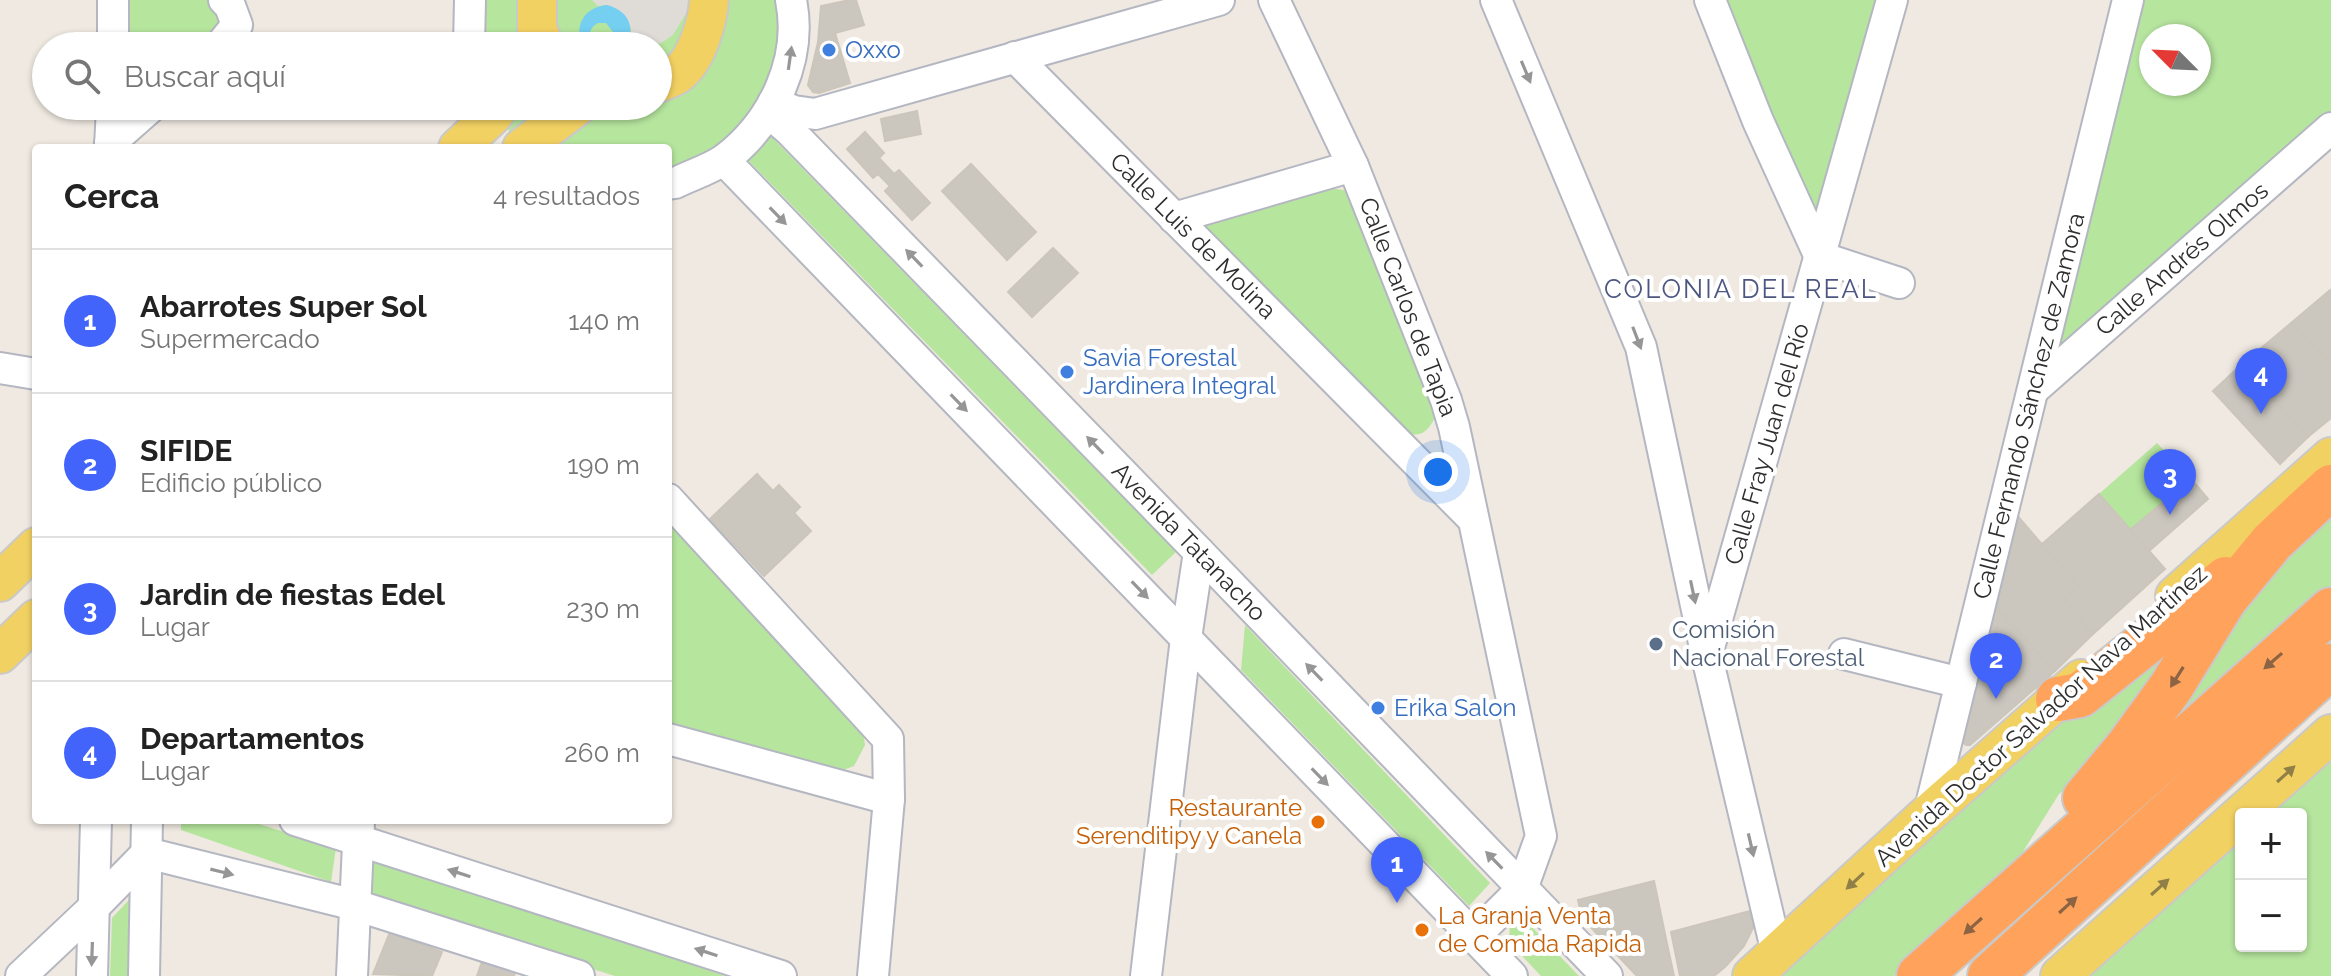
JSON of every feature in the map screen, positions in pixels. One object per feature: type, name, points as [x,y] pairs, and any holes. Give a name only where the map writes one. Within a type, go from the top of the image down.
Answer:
[{"type":"highway","points":[[2012,891],[2129,745],[2171,687],[2225,599],[2272,542],[2331,487]]},
{"type":"highway","points":[[2058,699],[2080,695],[2272,542],[2331,502]]},
{"type":"highway","points":[[1919,976],[2331,610]]},
{"type":"highway","points":[[1990,976],[2331,666]]},
{"type":"highway","points":[[2268,724],[2331,679]]},
{"type":"main road","points":[[672,76],[681,72],[696,49],[708,18],[709,0]]},
{"type":"main road","points":[[462,144],[483,120]]},
{"type":"main road","points":[[527,144],[559,120]]},
{"type":"main road","name":"Avenida Doctor Salvador Nava Martínez","points":[[1764,964],[1929,813],[2331,457]]},
{"type":"main road","points":[[0,582],[32,551]]},
{"type":"main road","points":[[0,654],[32,623]]},
{"type":"main road","points":[[2060,976],[2331,734]]},
{"type":"street","points":[[113,0],[113,32]]},
{"type":"street","points":[[224,0],[230,6],[237,25],[231,32]]},
{"type":"street","points":[[469,32],[470,0]]},
{"type":"street","points":[[672,183],[724,160],[763,122],[788,73],[795,19],[791,0]]},
{"type":"street","points":[[770,108],[815,114],[1219,0]]},
{"type":"street","name":"Calle Carlos de Tapia","points":[[1274,0],[1353,166],[1454,427],[1541,836],[1522,889],[1474,937]]},
{"type":"street","points":[[1496,0],[1641,347],[1707,657],[1764,964]]},
{"type":"street","points":[[1710,0],[1758,121],[1820,257],[1899,283]]},
{"type":"street","name":"Calle Fray Juan del Río","points":[[1707,657],[1892,0]]},
{"type":"street","name":"Calle Fernando Sánchez de Zamora","points":[[1929,813],[2128,0]]},
{"type":"street","name":"Calle Luis de Molina","points":[[1015,57],[1472,518]]},
{"type":"street","name":"Avenida Tatanacho","points":[[770,108],[1607,976]]},
{"type":"street","points":[[110,144],[111,120]]},
{"type":"street","points":[[111,144],[137,120]]},
{"type":"street","points":[[501,120],[519,144]]},
{"type":"street","name":"Calle Andrés Olmos","points":[[2033,390],[2331,128]]},
{"type":"street","points":[[724,160],[1512,976]]},
{"type":"street","points":[[1174,218],[1353,166]]},
{"type":"street","points":[[0,368],[32,373]]},
{"type":"street","points":[[672,503],[888,739],[889,799],[873,976]]},
{"type":"street","points":[[1146,976],[1199,552]]},
{"type":"street","points":[[1844,654],[1961,683]]},
{"type":"street","points":[[672,740],[889,799]]},
{"type":"street","points":[[92,976],[96,824]]},
{"type":"street","points":[[144,976],[147,824]]},
{"type":"street","points":[[321,824],[359,830],[781,976]]},
{"type":"street","points":[[352,976],[359,830]]},
{"type":"street","points":[[21,976],[147,853]]},
{"type":"street","points":[[147,853],[355,905],[579,976]]},
{"type":"green space","points":[[122,0],[208,0],[226,26],[220,32],[121,32]]},
{"type":"green space","points":[[470,0],[791,0],[768,112],[672,181],[672,144],[520,144],[500,120],[672,120],[672,32],[469,32]]},
{"type":"green space","points":[[1710,0],[1892,0],[1820,257]]},
{"type":"green space","points":[[2128,0],[2331,0],[2331,128],[2033,390]]},
{"type":"green space","points":[[765,130],[1176,552],[1152,575],[743,155]]},
{"type":"green space","points":[[1328,188],[1344,190],[1352,199],[1438,412],[1431,425],[1419,434],[1399,434],[1191,227]]},
{"type":"green space","points":[[2157,443],[2191,479],[2130,530],[2099,494]]},
{"type":"green space","points":[[2331,496],[2331,586],[2142,755],[2171,687]]},
{"type":"green space","points":[[672,518],[861,721],[865,745],[854,766],[827,776],[672,727]]},
{"type":"green space","points":[[2215,590],[2128,737],[2059,794],[2009,874],[1894,976],[1766,976],[1937,822]]},
{"type":"green space","points":[[1245,625],[1490,883],[1469,906],[1241,670]]},
{"type":"green space","points":[[2331,752],[2331,976],[2078,976],[2235,836],[2235,952],[2307,952],[2307,808],[2268,808]]},
{"type":"green space","points":[[181,824],[259,824],[336,848],[331,882],[181,830]]},
{"type":"green space","points":[[371,857],[725,976],[615,976],[369,899]]},
{"type":"green space","points":[[141,887],[138,976],[110,976],[112,918]]},
{"type":"green space","points":[[1510,921],[1530,925],[1579,976],[1541,976],[1509,942]]},
{"type":"shaded area","points":[[592,0],[689,0],[690,7],[672,36],[672,32],[631,32],[631,27],[607,5],[598,6]]},
{"type":"water","points":[[607,5],[614,7],[628,20],[630,32],[613,32],[606,23],[598,23],[591,32],[579,32],[583,18],[593,9]]},
{"type":"building","name":"Oxxo","points":[[856,0],[864,25],[835,33],[850,83],[813,92],[808,85],[818,42],[821,6]]},
{"type":"building","points":[[917,111],[921,134],[885,141],[881,119]]},
{"type":"building","points":[[865,132],[884,153],[879,158],[894,174],[899,170],[930,203],[912,220],[885,191],[890,186],[878,174],[873,178],[847,149]]},
{"type":"building","points":[[971,164],[1036,232],[1007,260],[942,191]]},
{"type":"building","points":[[1053,248],[1078,273],[1032,317],[1008,292]]},
{"type":"building","points":[[2331,291],[2331,364],[2291,323]]},
{"type":"building","points":[[2291,323],[2331,364],[2331,418],[2308,437],[2241,365]]},
{"type":"building","points":[[2241,365],[2308,437],[2280,464],[2213,391]]},
{"type":"building","points":[[757,474],[773,491],[779,485],[800,507],[794,513],[811,531],[764,576],[710,519]]},
{"type":"building","points":[[2191,479],[2208,499],[2149,551],[2130,530]]},
{"type":"building","points":[[2099,494],[2165,569],[2093,634],[2063,599],[2078,586],[2042,544]]},
{"type":"building","points":[[2015,513],[2078,586],[2063,599],[2093,634],[2055,671],[1994,605]]},
{"type":"building","points":[[1994,605],[2055,671],[1970,745],[1966,745],[1961,741]]},
{"type":"building","points":[[1654,881],[1674,976],[1637,976],[1582,918],[1578,900]]},
{"type":"building","points":[[1750,911],[1754,926],[1744,946],[1725,967],[1714,976],[1680,976],[1671,932]]},
{"type":"building","points":[[390,932],[442,952],[432,976],[373,974]]},
{"type":"building","points":[[484,956],[517,968],[514,976],[477,976]]},
{"type":"place","name":"Oxxo","points":[[829,50]]},
{"type":"place","name":"Savia Forestal Jardinera Integral","points":[[1067,372]]},
{"type":"place","name":"Departamentos","points":[[2261,414]]},
{"type":"place","name":"Jardin de fiestas Edel","points":[[2170,515]]},
{"type":"place","name":"Comisión Nacional Forestal","points":[[1656,644]]},
{"type":"place","name":"SIFIDE","points":[[1996,699]]},
{"type":"place","name":"Erika Salon","points":[[1378,708]]},
{"type":"place","name":"Restaurante Serenditipy y Canela","points":[[1318,822]]},
{"type":"place","name":"Abarrotes Super Sol","points":[[1397,903]]},
{"type":"place","name":"La Granja Venta de Comida Rapida","points":[[1422,930]]},
{"type":"district","name":"COLONIA DEL REAL","points":[[1741,289]]}]
